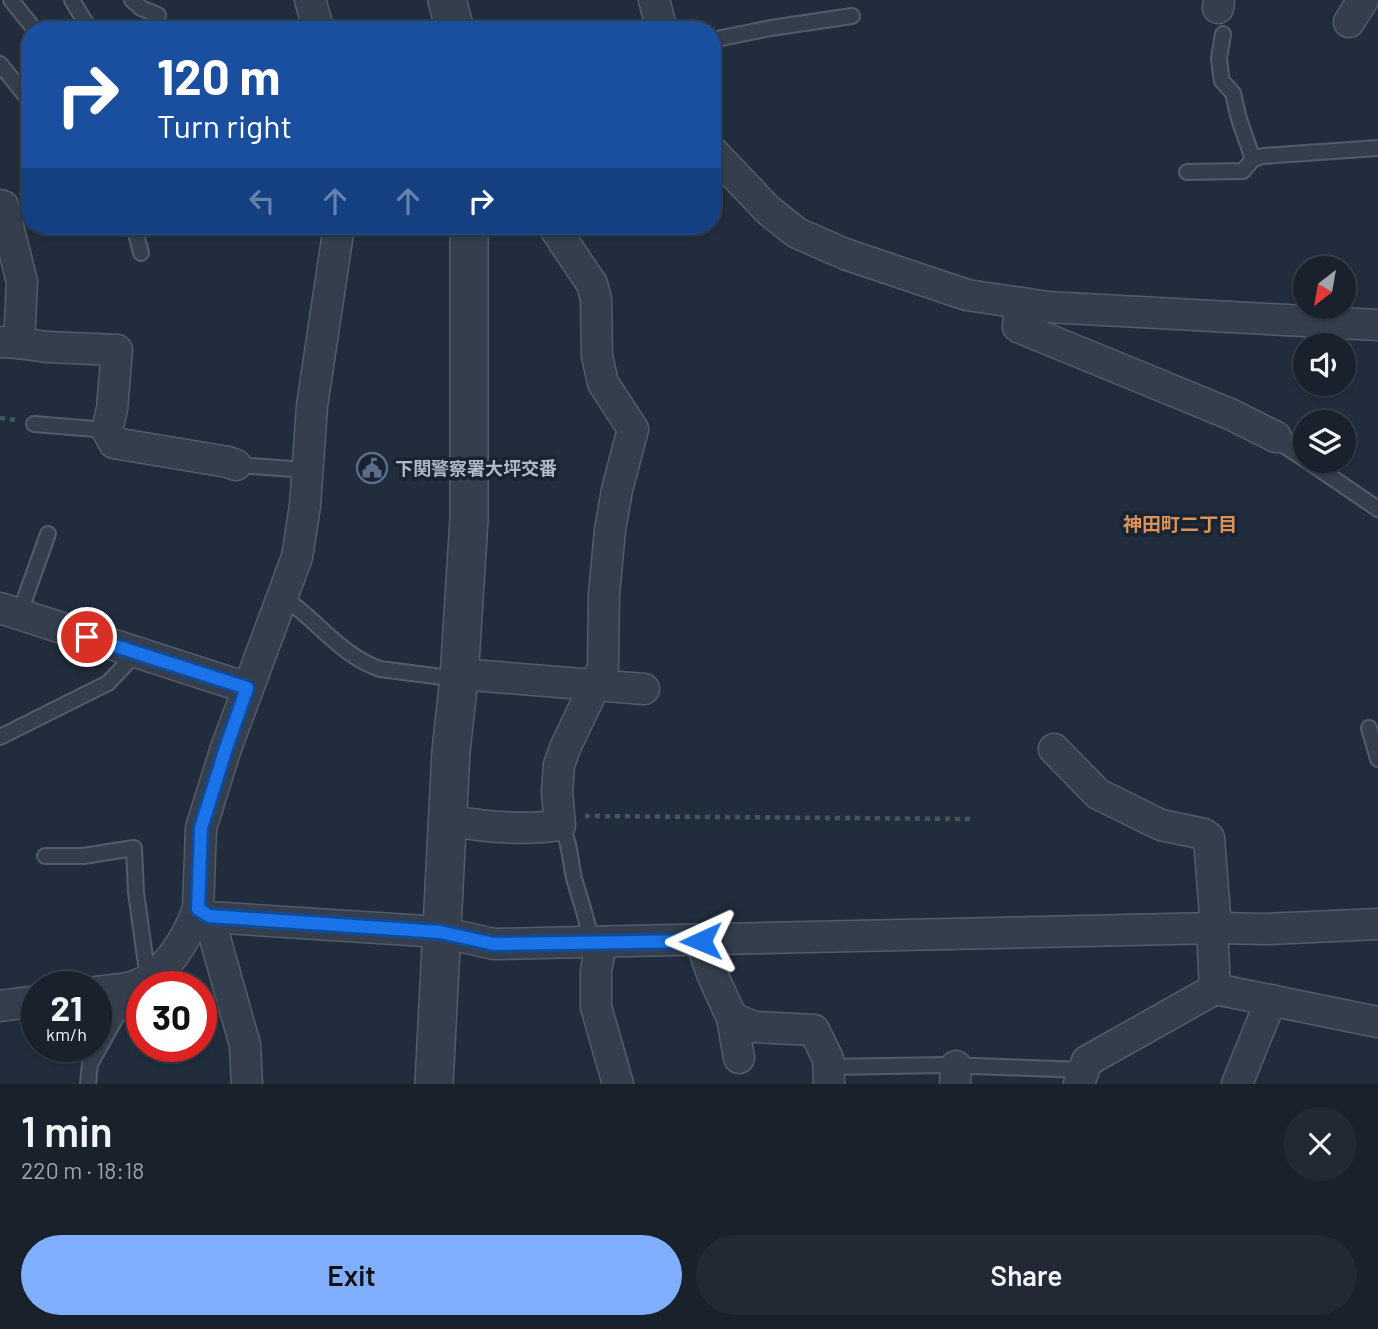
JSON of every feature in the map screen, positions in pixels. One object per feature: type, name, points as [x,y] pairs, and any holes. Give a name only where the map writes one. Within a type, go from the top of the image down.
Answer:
[{"type":"street","points":[[447,0],[453,21]]},
{"type":"street","points":[[654,0],[660,21]]},
{"type":"street","points":[[721,160],[768,209],[797,233],[845,254],[967,295],[1048,307],[1378,325]]},
{"type":"street","points":[[0,205],[3,206],[22,282],[9,343],[117,350],[112,409],[107,430],[114,443],[228,462],[236,466]]},
{"type":"street","points":[[247,1084],[245,1045],[226,970],[203,913],[201,828],[247,688],[297,557],[305,506],[312,406],[339,235]]},
{"type":"street","points":[[434,1084],[451,751],[459,677],[469,519],[469,235]]},
{"type":"street","points":[[447,820],[481,827],[541,828],[560,820],[557,792],[559,765],[603,668],[604,594],[610,530],[633,429],[603,383],[597,356],[596,299],[592,284],[559,235]]},
{"type":"street","points":[[1020,303],[1018,327],[1230,414],[1276,437]]},
{"type":"street","points":[[11,612],[247,688]]},
{"type":"street","points":[[459,677],[644,689]]},
{"type":"street","points":[[1054,748],[1098,794],[1161,825],[1204,834],[1209,838],[1215,989]]},
{"type":"street","points":[[122,987],[170,958],[193,921],[203,913],[440,932],[494,944],[1267,929],[1378,924]]},
{"type":"street","points":[[701,941],[712,974],[732,1018],[739,1058]]},
{"type":"street","points":[[596,943],[596,1007],[618,1084]]},
{"type":"street","points":[[1081,1077],[1087,1061],[1215,989],[1378,1022]]},
{"type":"street","points":[[1237,1084],[1270,1000]]},
{"type":"street","points":[[0,1006],[21,1003]]},
{"type":"street","points":[[732,1018],[755,1027],[814,1030],[828,1059],[829,1076]]},
{"type":"lane","points":[[11,0],[28,21]]},
{"type":"lane","points":[[72,0],[85,21]]},
{"type":"lane","points":[[132,0],[141,8],[158,15]]},
{"type":"lane","points":[[1220,14],[1219,58],[1222,81],[1233,93],[1253,159]]},
{"type":"lane","points":[[721,38],[852,16]]},
{"type":"lane","points":[[0,64],[21,90]]},
{"type":"lane","points":[[1187,172],[1243,171],[1253,159],[1378,148]]},
{"type":"lane","points":[[136,235],[141,253]]},
{"type":"lane","points":[[34,424],[107,430]]},
{"type":"lane","points":[[1276,437],[1293,452]]},
{"type":"lane","points":[[236,466],[307,470]]},
{"type":"lane","points":[[1325,473],[1378,509]]},
{"type":"lane","points":[[11,612],[24,601],[48,534]]},
{"type":"lane","points":[[283,597],[303,611],[343,649],[368,664],[380,668],[459,677]]},
{"type":"lane","points":[[0,737],[108,683],[125,664],[131,652]]},
{"type":"lane","points":[[1369,728],[1378,759]]},
{"type":"lane","points":[[560,820],[566,834],[570,862],[596,943]]},
{"type":"lane","points":[[45,856],[83,856],[134,848],[136,892],[119,1012],[90,1064],[88,1084]]},
{"type":"lane","points":[[829,1076],[1081,1077]]},
{"type":"path","points":[[560,820],[970,819]]},
{"type":"place","name":"下関警察署大坪交番","points":[[372,468]]},
{"type":"district","name":"神田町二丁目","points":[[1180,523]]},
{"type":"route","points":[[87,637],[247,688],[201,828],[198,909],[209,916],[440,932],[494,944],[701,941]]}]
